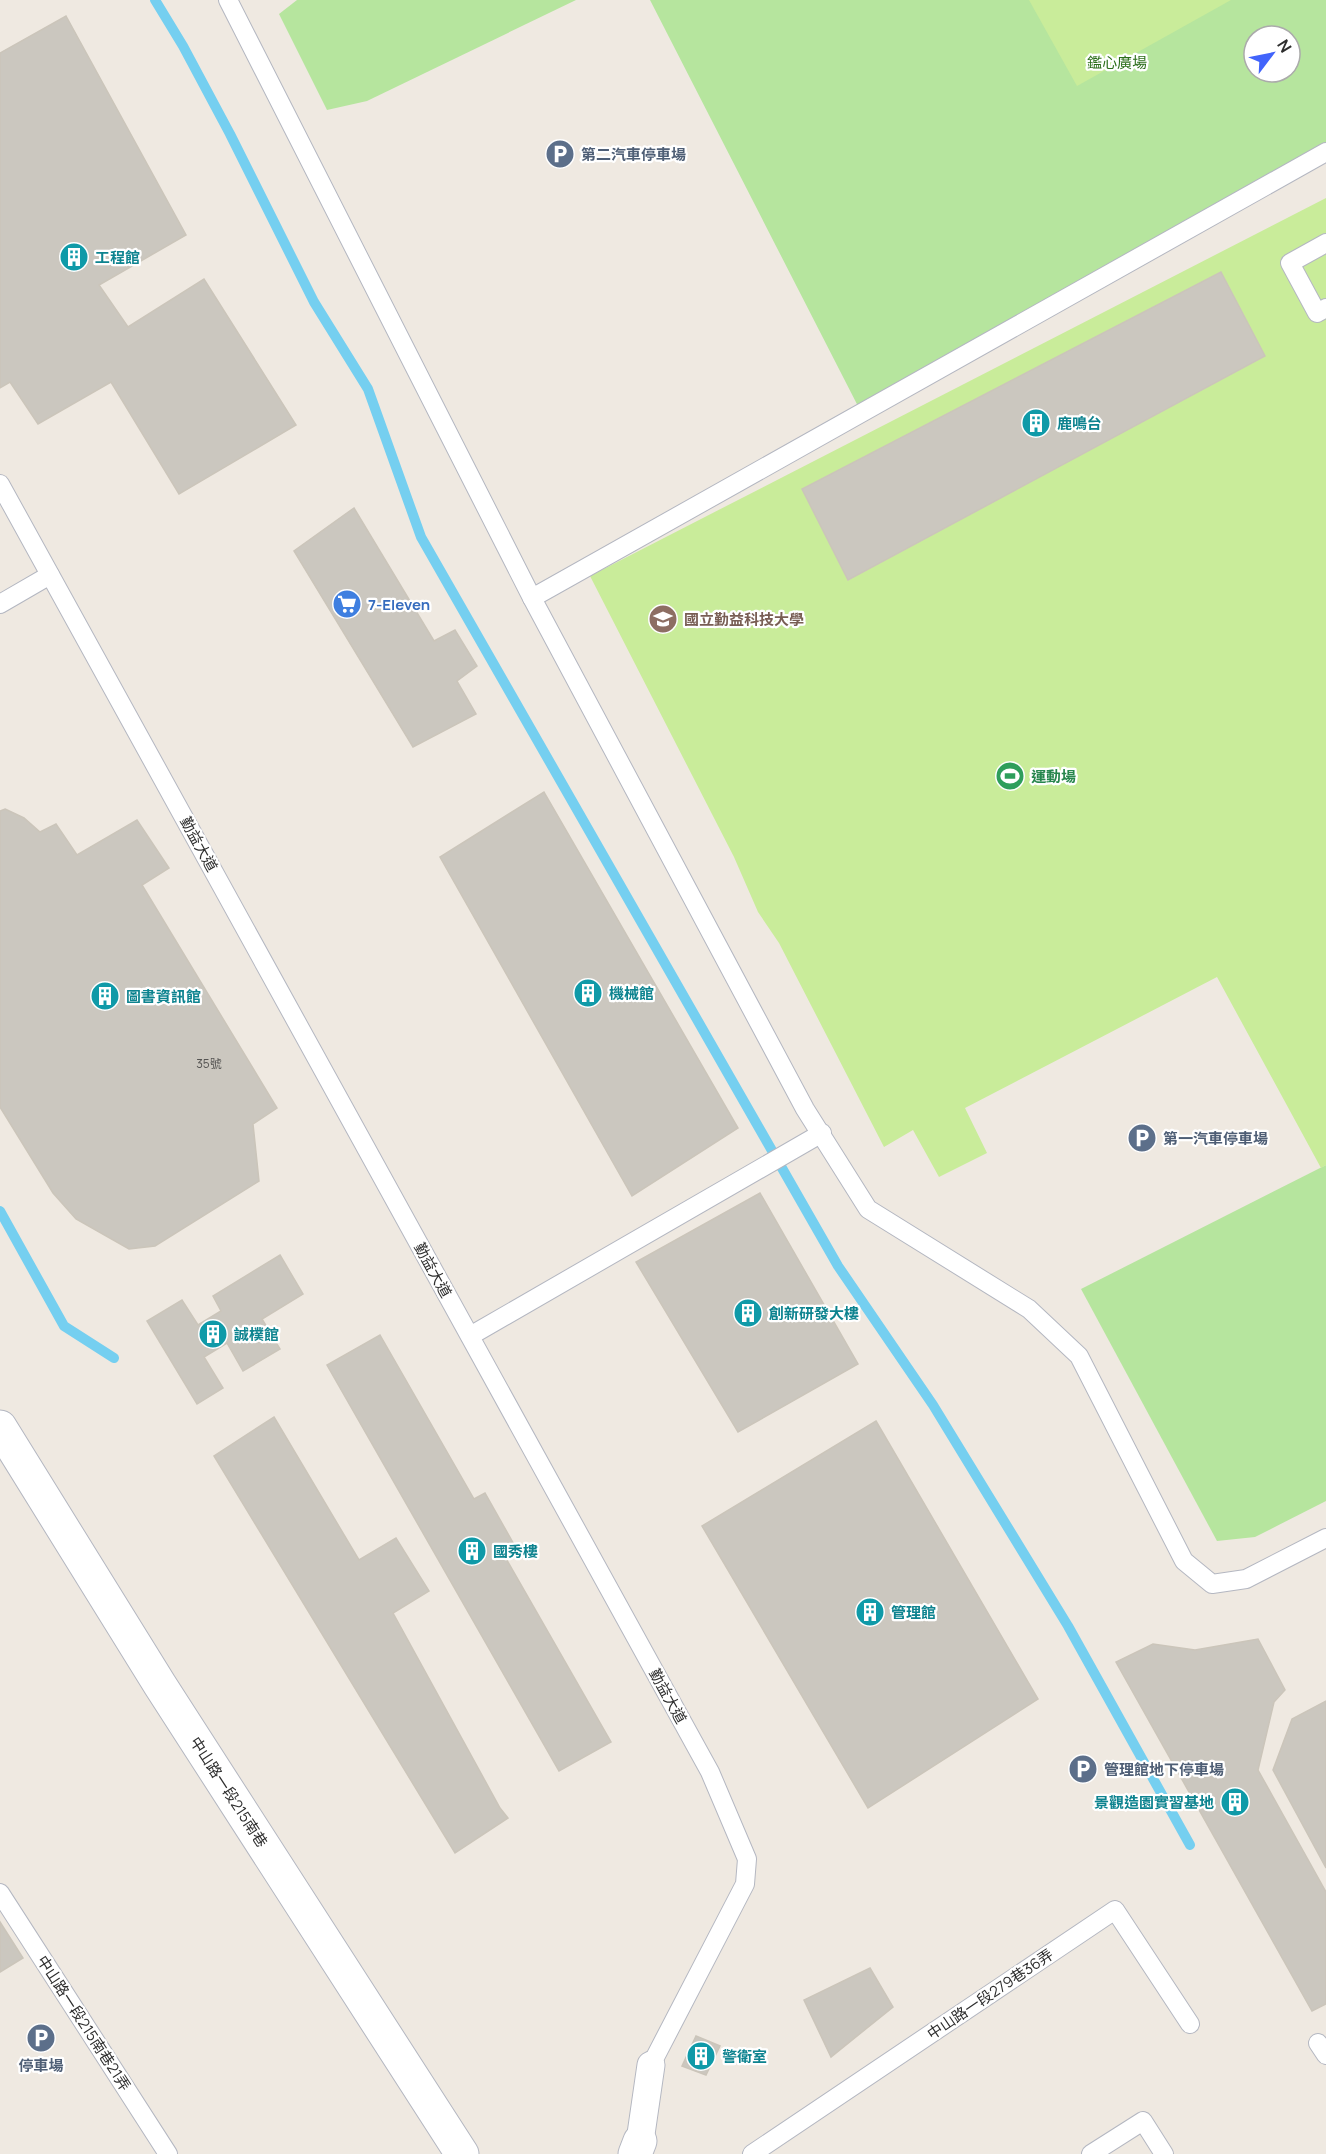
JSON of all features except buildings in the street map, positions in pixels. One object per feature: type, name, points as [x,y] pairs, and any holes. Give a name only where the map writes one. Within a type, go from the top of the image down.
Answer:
[{"type":"street","name":"中山路一段215南巷","points":[[0,1427],[160,1685],[462,2154]]},
{"type":"street","points":[[638,2147],[651,2065]]},
{"type":"lane","points":[[228,0],[532,598],[805,1109],[868,1209],[1029,1309],[1079,1356],[1184,1561],[1212,1584],[1246,1579],[1326,1538]]},
{"type":"lane","points":[[532,598],[1326,153]]},
{"type":"lane","points":[[1326,243],[1290,263],[1317,313],[1326,308]]},
{"type":"lane","name":"勤益大道","points":[[0,484],[710,1772],[747,1859],[745,1884],[651,2065]]},
{"type":"lane","points":[[0,604],[50,575]]},
{"type":"lane","points":[[470,1336],[822,1133]]},
{"type":"lane","name":"中山路一段215南巷21弄","points":[[0,1893],[168,2154]]},
{"type":"lane","name":"中山路一段279巷36弄","points":[[752,2154],[1115,1910],[1190,2024]]},
{"type":"lane","points":[[1091,2154],[1143,2121],[1164,2154]]},
{"type":"green space","points":[[297,0],[576,0],[367,101],[327,110],[279,14]]},
{"type":"green space","name":"鑑心廣場","points":[[650,0],[1326,0],[1326,152],[861,412]]},
{"type":"green space","name":"鑑心廣場","points":[[1029,0],[1231,0],[1077,86]]},
{"type":"green space","name":"運動場","points":[[1326,198],[1326,1165],[1321,1168],[1217,977],[965,1108],[987,1153],[939,1177],[913,1130],[884,1147],[779,943],[758,912],[734,857],[590,576]]},
{"type":"green space","points":[[1326,1165],[1326,1501],[1255,1537],[1217,1541],[1081,1289]]},
{"type":"waterway","points":[[155,0],[183,46],[230,134],[314,302],[368,389],[421,537],[838,1266],[933,1405],[1068,1626],[1190,1845]]},
{"type":"waterway","points":[[0,1211],[64,1326],[114,1358]]},
{"type":"place","name":"第二汽車停車場","points":[[560,154]]},
{"type":"place","name":"工程館","points":[[74,257]]},
{"type":"place","name":"鹿鳴台","points":[[1036,423]]},
{"type":"place","name":"7-Eleven","points":[[347,604]]},
{"type":"place","name":"國立勤益科技大學","points":[[663,619]]},
{"type":"place","name":"運動場","points":[[1010,776]]},
{"type":"place","name":"機械館","points":[[588,993]]},
{"type":"place","name":"圖書資訊館","points":[[105,996]]},
{"type":"place","name":"第一汽車停車場","points":[[1142,1138]]},
{"type":"place","name":"創新研發大樓","points":[[748,1313]]},
{"type":"place","name":"誠樸館","points":[[213,1334]]},
{"type":"place","name":"國秀樓","points":[[472,1551]]},
{"type":"place","name":"管理館","points":[[870,1612]]},
{"type":"place","name":"管理館地下停車場","points":[[1083,1769]]},
{"type":"place","name":"景觀造園實習基地","points":[[1235,1802]]},
{"type":"place","name":"停車場","points":[[41,2038]]},
{"type":"place","name":"警衛室","points":[[701,2056]]}]
